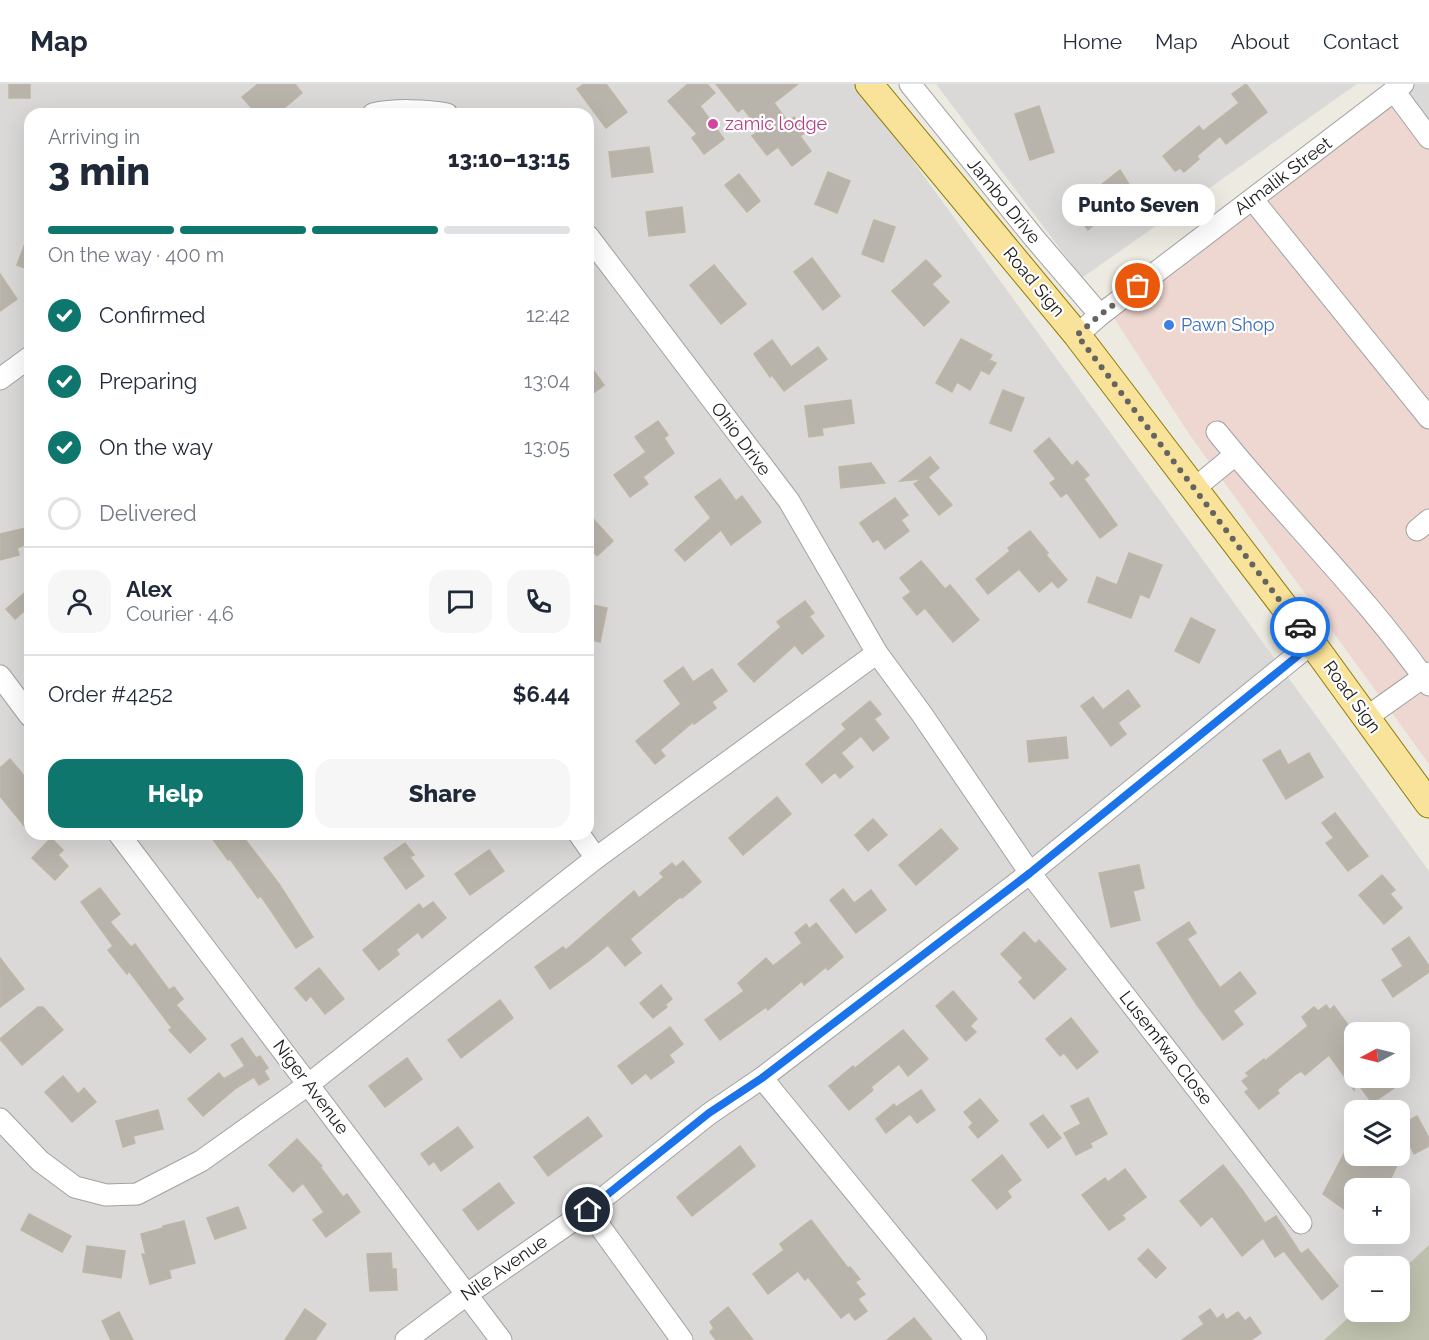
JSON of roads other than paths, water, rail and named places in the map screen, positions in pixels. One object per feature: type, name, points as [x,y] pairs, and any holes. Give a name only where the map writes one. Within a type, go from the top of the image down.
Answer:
[{"type":"main road","name":"Road Sign","points":[[869,84],[1077,335],[1312,643],[1429,804]]},
{"type":"street","name":"Jambo Drive","points":[[910,84],[1035,239],[1100,315]]},
{"type":"street","name":"Almalik Street","points":[[1077,335],[1100,315],[1399,87]]},
{"type":"street","points":[[1399,87],[1429,138]]},
{"type":"street","points":[[1253,200],[1429,418]]},
{"type":"street","name":"Ohio Drive","points":[[594,244],[789,501],[877,653],[921,713],[1030,873]]},
{"type":"street","points":[[0,379],[24,361]]},
{"type":"street","points":[[1217,432],[1368,606],[1427,678],[1367,717]]},
{"type":"street","points":[[1195,488],[1235,455]]},
{"type":"street","name":"Nile Avenue","points":[[406,1340],[588,1210],[709,1113],[762,1078],[1030,873],[1312,643]]},
{"type":"street","points":[[0,1119],[40,1161],[75,1186],[106,1195],[137,1194],[201,1161],[309,1084],[596,858],[877,653]]},
{"type":"street","points":[[0,676],[24,708]]},
{"type":"street","name":"Niger Avenue","points":[[124,840],[501,1340]]},
{"type":"street","points":[[583,840],[596,858]]},
{"type":"street","name":"Lusemfwa Close","points":[[1030,873],[1301,1223]]},
{"type":"street","points":[[762,1078],[967,1337]]},
{"type":"street","points":[[588,1210],[682,1340]]},
{"type":"place","name":"zamic lodge","points":[[713,124]]},
{"type":"place","name":"Punto Seven","points":[[1138,286]]},
{"type":"place","name":"Pawn Shop","points":[[1169,325]]}]
